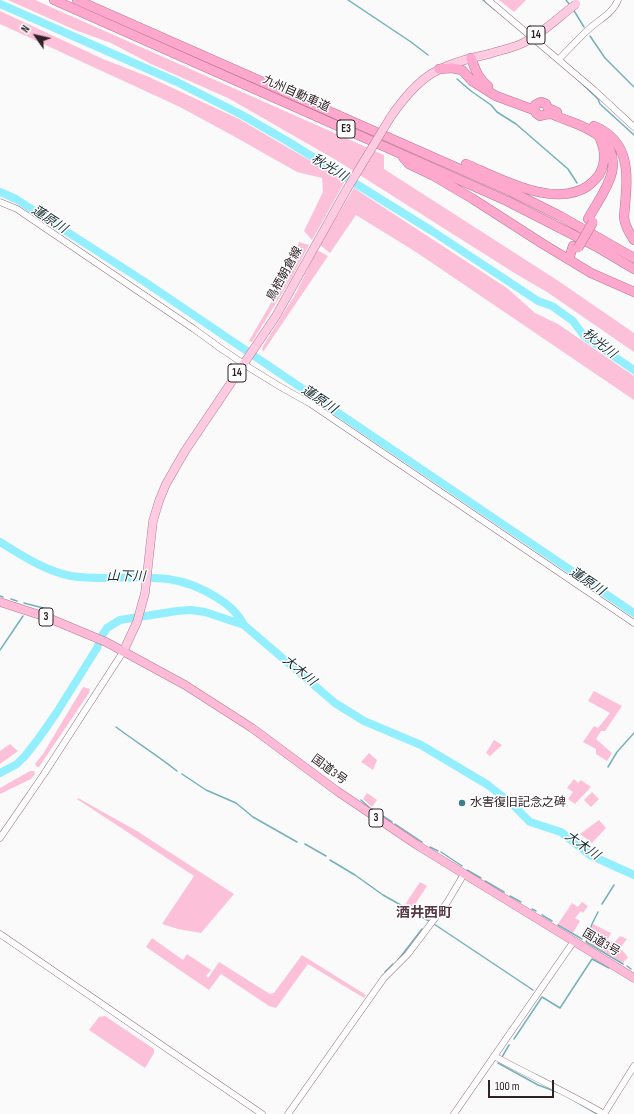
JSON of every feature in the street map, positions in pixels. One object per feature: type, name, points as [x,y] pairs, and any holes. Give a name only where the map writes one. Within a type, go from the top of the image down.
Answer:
[{"type":"highway","name":"九州自動車道","points":[[54,0],[514,204],[583,240],[634,269]]},
{"type":"highway","name":"九州自動車道","points":[[77,0],[512,192],[560,216],[634,258]]},
{"type":"highway","points":[[471,58],[475,80],[480,86]]},
{"type":"highway","points":[[471,58],[482,82],[498,92],[535,107]]},
{"type":"highway","points":[[439,69],[452,68],[462,70],[472,81],[496,96],[535,107]]},
{"type":"highway","points":[[535,107],[536,113],[540,116],[547,111]]},
{"type":"highway","points":[[547,111],[584,126],[598,134],[609,148],[612,160],[612,172],[608,184],[569,260]]},
{"type":"highway","points":[[547,111],[600,128],[613,137],[624,154],[628,174],[624,217],[625,224],[634,240]]},
{"type":"highway","points":[[345,118],[520,186],[552,194],[575,192],[588,186],[598,177],[603,168],[604,157],[604,147],[598,134]]},
{"type":"highway","points":[[587,123],[599,131],[610,142],[617,158],[617,172],[612,187],[590,220]]},
{"type":"highway","points":[[400,153],[410,164],[473,199],[569,260],[591,273],[634,292]]},
{"type":"highway","name":"国道3号","points":[[0,602],[46,617],[106,642],[147,663],[213,702],[252,728],[337,791],[411,841],[634,978]]},
{"type":"main road","name":"鳥栖朝倉線","points":[[123,652],[137,622],[146,593],[153,521],[166,484],[185,451],[276,316],[347,189],[401,101],[412,88],[424,78],[439,69],[459,61],[508,49],[525,42],[542,31],[578,2]]},
{"type":"street","points":[[488,0],[559,59],[634,127]]},
{"type":"street","points":[[559,59],[589,29],[611,12],[618,0]]},
{"type":"street","points":[[0,202],[17,209],[243,364],[311,404],[634,623]]},
{"type":"street","points":[[0,838],[44,774],[123,652]]},
{"type":"street","points":[[288,1114],[384,978],[408,954],[448,901],[464,874]]},
{"type":"street","points":[[0,934],[262,1114]]},
{"type":"street","points":[[454,1114],[574,941]]},
{"type":"street","points":[[494,1056],[533,1078],[568,1093],[604,1114],[634,1066]]},
{"type":"shaded area","points":[[8,0],[35,0],[384,155],[384,169],[557,280],[634,333],[634,352],[547,292],[336,160],[228,98],[151,64],[111,43],[75,30]]},
{"type":"shaded area","points":[[499,0],[526,0],[514,12]]},
{"type":"shaded area","points":[[0,11],[103,59],[149,77],[239,119],[345,181],[312,240],[304,231],[323,192],[322,178],[297,172],[180,107],[0,24]]},
{"type":"shaded area","points":[[354,188],[507,288],[535,313],[558,324],[634,376],[634,400],[416,252],[356,215],[330,253],[320,245]]},
{"type":"shaded area","points":[[299,242],[309,245],[291,279],[252,342],[249,341],[286,277]]},
{"type":"shaded area","points":[[317,250],[328,256],[263,352],[262,348],[296,293]]},
{"type":"shaded area","points":[[83,687],[90,689],[89,693],[39,767],[37,767],[35,764],[43,754]]},
{"type":"shaded area","points":[[594,691],[622,706],[605,731],[601,731],[596,739],[612,753],[607,761],[596,754],[596,749],[583,742],[594,726],[598,728],[610,713],[588,701]]},
{"type":"shaded area","points":[[494,740],[502,745],[490,756],[486,753]]},
{"type":"shaded area","points":[[10,744],[18,751],[0,764],[0,751]]},
{"type":"shaded area","points":[[369,753],[377,760],[373,770],[361,762]]},
{"type":"shaded area","points":[[30,771],[34,771],[35,774],[31,779],[0,794],[0,788]]},
{"type":"shaded area","points":[[574,779],[578,783],[581,780],[591,787],[575,804],[568,799],[573,792],[567,788]]},
{"type":"shaded area","points":[[592,792],[599,799],[591,807],[584,800]]},
{"type":"shaded area","points":[[367,793],[377,800],[372,807],[363,799]]},
{"type":"shaded area","points":[[78,798],[137,831],[234,894],[201,933],[178,929],[162,924],[194,876],[77,799]]},
{"type":"shaded area","points":[[599,820],[606,828],[592,843],[580,834]]},
{"type":"shaded area","points":[[420,882],[427,886],[412,909],[404,906]]},
{"type":"shaded area","points":[[582,902],[588,906],[583,913],[581,911],[575,918],[580,921],[573,933],[558,924],[572,903],[578,907]]},
{"type":"shaded area","points":[[593,924],[611,933],[608,939],[614,943],[620,936],[627,939],[620,948],[628,957],[623,963],[587,942]]},
{"type":"shaded area","points":[[152,938],[183,960],[187,954],[211,970],[206,976],[208,978],[219,962],[270,994],[274,993],[302,955],[366,995],[364,998],[308,964],[276,1008],[269,1006],[221,974],[209,990],[146,947]]},
{"type":"shaded area","points":[[105,1016],[154,1049],[154,1053],[145,1068],[89,1030],[99,1017]]},
{"type":"waterway","points":[[348,0],[428,55]]},
{"type":"waterway","points":[[483,0],[495,10]]},
{"type":"waterway","points":[[566,0],[570,5]]},
{"type":"waterway","name":"秋光川","points":[[0,4],[177,82],[242,115],[287,141],[432,231],[538,301],[552,306],[573,321],[584,336],[634,370]]},
{"type":"waterway","points":[[573,9],[584,27]]},
{"type":"waterway","points":[[590,36],[605,58],[634,87]]},
{"type":"waterway","points":[[575,77],[598,99],[600,104],[634,135]]},
{"type":"waterway","points":[[457,79],[491,105],[497,112],[516,124],[568,169],[577,183]]},
{"type":"waterway","name":"蓮原川","points":[[0,192],[16,199],[142,280],[634,613]]},
{"type":"waterway","name":"山下川","points":[[0,542],[43,567],[61,574],[94,578],[164,578],[189,584],[225,603],[236,613],[244,625]]},
{"type":"waterway","points":[[11,599],[17,601]]},
{"type":"waterway","points":[[24,603],[47,609]]},
{"type":"waterway","name":"大木川","points":[[0,773],[17,764],[39,738],[97,648],[101,637],[107,628],[120,620],[177,611],[191,610],[205,612],[244,625],[335,703],[364,721],[421,745],[488,785],[513,805],[530,822],[561,832],[590,855],[634,875]]},
{"type":"waterway","points":[[0,650],[23,616]]},
{"type":"waterway","points":[[116,727],[177,771]]},
{"type":"waterway","points":[[608,767],[617,752],[634,733]]},
{"type":"waterway","points":[[182,774],[206,790],[236,803],[253,817],[297,842]]},
{"type":"waterway","points":[[361,800],[370,808]]},
{"type":"waterway","points":[[375,811],[392,822]]},
{"type":"waterway","points":[[395,824],[422,842]]},
{"type":"waterway","points":[[305,844],[326,856]]},
{"type":"waterway","points":[[430,847],[438,851]]},
{"type":"waterway","points":[[441,852],[462,866]]},
{"type":"waterway","points":[[330,860],[355,875],[383,895],[429,921]]},
{"type":"waterway","points":[[467,870],[481,878]]},
{"type":"waterway","points":[[485,881],[504,892]]},
{"type":"waterway","points":[[602,904],[614,885]]},
{"type":"waterway","points":[[510,896],[521,902]]},
{"type":"waterway","points":[[532,909],[536,911]]},
{"type":"waterway","points":[[598,912],[586,942],[623,964]]},
{"type":"waterway","points":[[542,915],[552,921]]},
{"type":"waterway","points":[[434,924],[533,990]]},
{"type":"waterway","points":[[558,925],[582,939]]},
{"type":"waterway","points":[[398,960],[422,929]]},
{"type":"waterway","points":[[514,1039],[542,997],[560,1008],[592,959],[609,968]]},
{"type":"waterway","points":[[385,972],[393,964]]},
{"type":"waterway","points":[[627,966],[631,969]]},
{"type":"waterway","points":[[502,1057],[509,1045]]},
{"type":"waterway","points":[[498,1063],[538,1085],[557,1092]]},
{"type":"waterway","points":[[575,1101],[597,1114]]},
{"type":"place","name":"水害復旧記念之碑","points":[[462,803]]},
{"type":"district","name":"酒井西町","points":[[424,913]]}]
